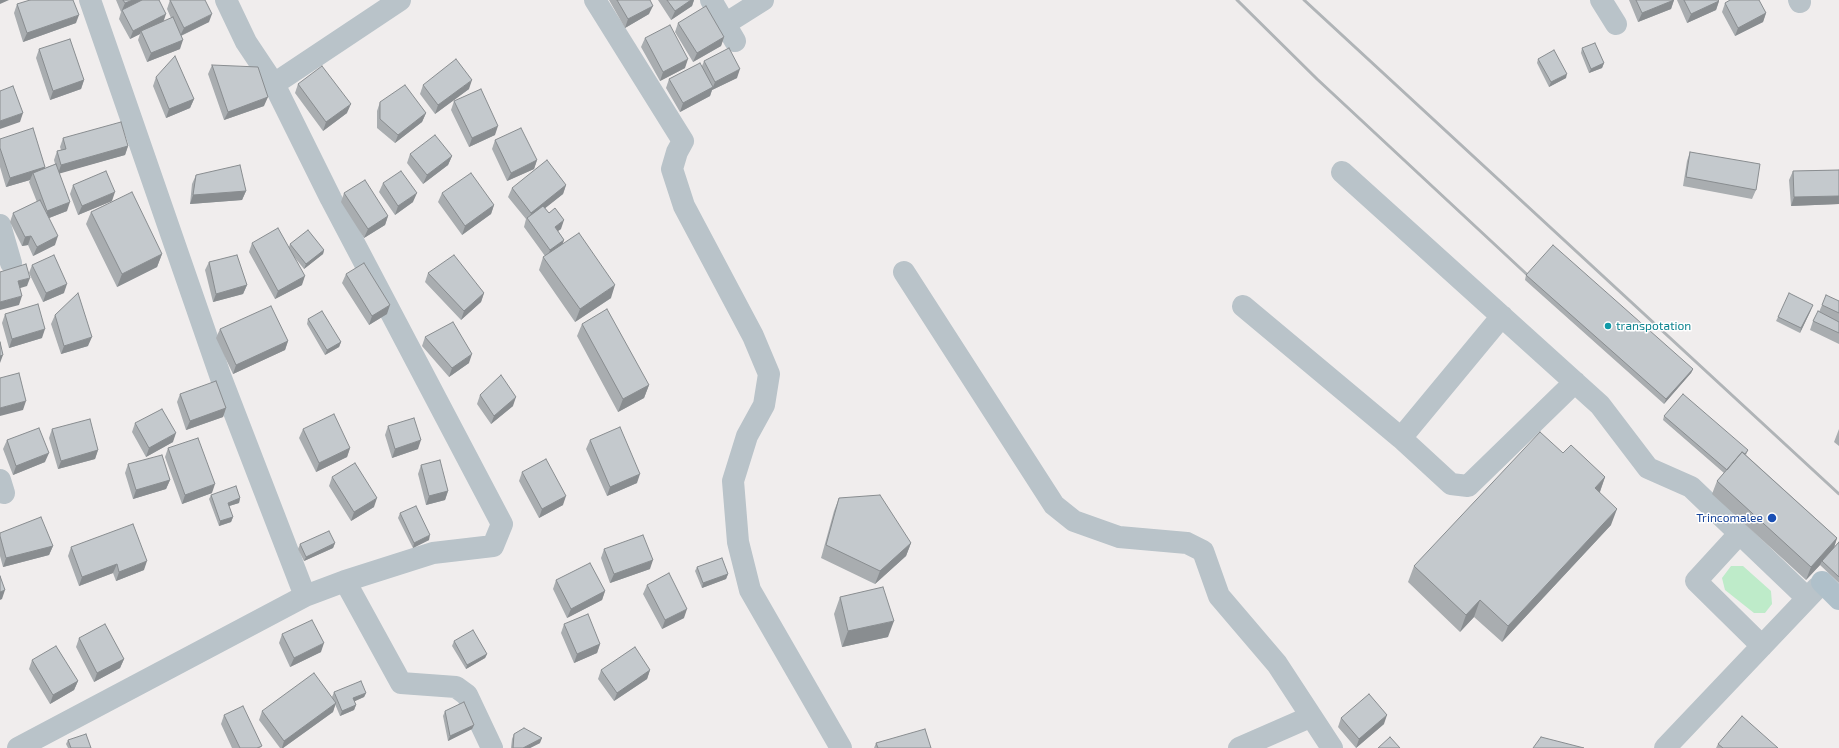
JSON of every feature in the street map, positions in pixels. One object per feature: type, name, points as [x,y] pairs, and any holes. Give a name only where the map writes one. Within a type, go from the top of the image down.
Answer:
[{"type":"main road","points":[[1814,590],[1839,599]]},
{"type":"street","points":[[90,0],[221,378],[305,596]]},
{"type":"street","points":[[18,748],[305,596],[345,581],[433,553],[493,546],[502,524],[330,199],[274,84],[246,42],[226,0]]},
{"type":"street","points":[[274,84],[400,0]]},
{"type":"street","points":[[595,0],[683,141],[677,152],[672,169],[684,206],[753,336],[769,374],[764,404],[747,436],[733,481],[738,542],[750,590],[832,746]]},
{"type":"street","points":[[711,0],[730,32],[763,0]]},
{"type":"street","points":[[1601,0],[1616,24]]},
{"type":"street","points":[[1342,172],[1600,405],[1648,468],[1691,487],[1740,533],[1814,590],[1665,748]]},
{"type":"street","points":[[0,225],[11,263]]},
{"type":"street","points":[[904,272],[1054,505],[1074,521],[1119,537],[1187,543],[1203,551],[1219,596],[1277,664],[1310,717],[1332,748]]},
{"type":"street","points":[[1243,306],[1401,438],[1451,484],[1468,486],[1575,382]]},
{"type":"street","points":[[1401,438],[1502,316]]},
{"type":"street","points":[[1740,533],[1696,581],[1762,646]]},
{"type":"street","points":[[345,581],[402,683],[456,687],[467,695],[490,747]]},
{"type":"street","points":[[1239,748],[1310,717]]},
{"type":"green space","points":[[1731,566],[1743,566],[1771,591],[1772,604],[1765,613],[1754,613],[1725,590],[1722,578]]},
{"type":"building","points":[[30,0],[73,0],[79,15],[27,33],[17,4]]},
{"type":"building","points":[[123,0],[133,0],[125,3]]},
{"type":"building","points":[[142,0],[159,0],[166,14],[133,31],[122,10]]},
{"type":"building","points":[[170,0],[205,0],[212,14],[184,28]]},
{"type":"building","points":[[617,0],[650,0],[653,6],[628,19]]},
{"type":"building","points":[[667,0],[691,0],[675,11]]},
{"type":"building","points":[[1636,0],[1674,0],[1642,13]]},
{"type":"building","points":[[1684,0],[1718,0],[1719,1],[1691,14]]},
{"type":"building","points":[[1730,0],[1759,0],[1766,13],[1738,28],[1725,3]]},
{"type":"building","points":[[706,6],[724,37],[697,53],[678,23]]},
{"type":"building","points":[[173,17],[183,40],[151,53],[141,31]]},
{"type":"building","points":[[670,25],[688,59],[663,72],[645,38]]},
{"type":"building","points":[[70,39],[84,80],[53,91],[39,49]]},
{"type":"building","points":[[1595,43],[1604,63],[1591,69],[1582,48]]},
{"type":"building","points":[[729,48],[740,69],[715,82],[704,61]]},
{"type":"building","points":[[1554,50],[1567,74],[1551,82],[1538,59]]},
{"type":"building","points":[[175,56],[194,99],[169,109],[156,77]]},
{"type":"building","points":[[456,59],[472,80],[438,105],[423,85]]},
{"type":"building","points":[[700,63],[713,87],[683,103],[669,79]]},
{"type":"building","points":[[212,65],[258,67],[268,97],[228,112]]},
{"type":"building","points":[[322,66],[351,104],[326,122],[298,84]]},
{"type":"building","points":[[405,85],[426,113],[398,135],[380,119],[380,102]]},
{"type":"building","points":[[13,86],[23,113],[0,121],[0,91]]},
{"type":"building","points":[[481,89],[498,126],[472,138],[454,101]]},
{"type":"building","points":[[121,122],[128,146],[61,165],[57,151],[66,149],[63,138]]},
{"type":"building","points":[[33,128],[45,167],[10,178],[0,148],[0,139]]},
{"type":"building","points":[[521,128],[537,160],[511,173],[495,140]]},
{"type":"building","points":[[435,135],[452,156],[427,175],[410,154]]},
{"type":"building","points":[[1690,152],[1760,164],[1756,190],[1686,177]]},
{"type":"building","points":[[547,160],[566,185],[531,213],[512,188]]},
{"type":"building","points":[[56,164],[70,202],[47,211],[33,173]]},
{"type":"building","points":[[240,165],[246,191],[193,195],[196,175]]},
{"type":"building","points":[[1839,170],[1839,196],[1794,197],[1793,171]]},
{"type":"building","points":[[106,171],[115,192],[82,206],[73,185]]},
{"type":"building","points":[[401,171],[417,193],[398,206],[383,183]]},
{"type":"building","points":[[471,173],[494,205],[465,226],[442,193]]},
{"type":"building","points":[[365,180],[388,216],[368,229],[344,193]]},
{"type":"building","points":[[132,192],[162,254],[122,274],[91,212]]},
{"type":"building","points":[[40,200],[58,236],[37,247],[31,236],[25,237],[13,213]]},
{"type":"building","points":[[543,206],[549,213],[555,208],[564,220],[555,227],[564,240],[550,250],[527,218]]},
{"type":"building","points":[[278,228],[305,276],[278,291],[252,243]]},
{"type":"building","points":[[308,230],[324,250],[306,264],[290,244]]},
{"type":"building","points":[[579,233],[615,285],[580,309],[543,257]]},
{"type":"building","name":"transpotation","points":[[1553,245],[1693,369],[1666,399],[1526,275]]},
{"type":"building","points":[[54,255],[67,284],[46,293],[32,265]]},
{"type":"building","points":[[237,255],[247,285],[216,294],[209,262]]},
{"type":"building","points":[[454,255],[484,293],[464,311],[428,273]]},
{"type":"building","points":[[364,263],[390,305],[372,316],[346,274]]},
{"type":"building","points":[[26,264],[30,278],[18,281],[22,296],[0,302],[0,272]]},
{"type":"building","points":[[78,293],[92,337],[64,346],[55,315]]},
{"type":"building","points":[[1789,293],[1813,305],[1801,328],[1778,317]]},
{"type":"building","points":[[1826,295],[1839,301],[1839,313],[1822,305]]},
{"type":"building","points":[[38,304],[45,329],[12,339],[5,314]]},
{"type":"building","points":[[271,306],[288,341],[236,365],[220,329]]},
{"type":"building","points":[[607,309],[649,385],[623,399],[582,324]]},
{"type":"building","points":[[322,311],[341,342],[327,350],[308,319]]},
{"type":"building","points":[[1818,311],[1839,322],[1839,333],[1813,321]]},
{"type":"building","points":[[453,322],[472,354],[452,368],[425,337]]},
{"type":"building","points":[[0,342],[3,355],[0,356]]},
{"type":"building","points":[[19,373],[26,401],[0,408],[0,378]]},
{"type":"building","points":[[501,375],[516,397],[494,416],[480,395]]},
{"type":"building","points":[[216,381],[226,408],[190,421],[180,394]]},
{"type":"building","points":[[1683,394],[1748,450],[1745,454],[1742,452],[1727,470],[1664,416]]},
{"type":"building","points":[[162,409],[176,433],[149,448],[135,423]]},
{"type":"building","points":[[334,414],[350,448],[319,463],[303,429]]},
{"type":"building","points":[[414,418],[421,440],[395,449],[388,426]]},
{"type":"building","points":[[90,419],[98,450],[61,461],[52,429]]},
{"type":"building","points":[[620,427],[640,474],[610,487],[590,440]]},
{"type":"building","points":[[39,428],[49,453],[16,466],[7,440]]},
{"type":"building","points":[[1540,432],[1563,453],[1571,445],[1605,477],[1595,488],[1617,509],[1508,626],[1480,600],[1466,615],[1414,566]]},
{"type":"building","points":[[198,438],[215,484],[185,495],[168,448]]},
{"type":"building","points":[[1742,452],[1837,538],[1811,567],[1717,481]]},
{"type":"building","points":[[162,455],[170,480],[136,490],[128,464]]},
{"type":"building","points":[[546,459],[566,496],[542,509],[522,472]]},
{"type":"building","points":[[440,460],[448,491],[429,496],[421,465]]},
{"type":"building","points":[[355,463],[377,498],[354,512],[332,477]]},
{"type":"building","points":[[236,486],[240,498],[228,503],[233,517],[220,521],[211,495]]},
{"type":"building","points":[[880,495],[911,543],[880,571],[826,545],[839,498]]},
{"type":"building","points":[[416,506],[430,535],[414,543],[400,513]]},
{"type":"building","points":[[41,517],[53,546],[6,558],[0,533]]},
{"type":"building","points":[[133,524],[147,561],[119,572],[117,564],[82,577],[71,547]]},
{"type":"building","points":[[329,531],[335,543],[306,557],[300,544]]},
{"type":"building","points":[[643,535],[653,560],[614,574],[604,549]]},
{"type":"building","points":[[1839,542],[1839,577],[1822,561]]},
{"type":"building","points":[[722,558],[728,574],[703,583],[697,567]]},
{"type":"building","points":[[590,563],[605,591],[571,609],[556,580]]},
{"type":"building","points":[[669,573],[687,609],[665,620],[647,585]]},
{"type":"building","points":[[0,576],[5,590],[0,592]]},
{"type":"building","points":[[883,587],[894,621],[848,631],[840,597]]},
{"type":"building","points":[[588,614],[600,644],[577,654],[564,624]]},
{"type":"building","points":[[312,620],[324,643],[294,658],[282,634]]},
{"type":"building","points":[[105,624],[124,659],[97,673],[79,638]]},
{"type":"building","points":[[473,630],[487,654],[467,665],[454,641]]},
{"type":"building","points":[[56,646],[78,681],[53,695],[32,660]]},
{"type":"building","points":[[635,647],[650,670],[617,693],[601,670]]},
{"type":"building","points":[[314,673],[336,703],[284,741],[262,711]]},
{"type":"building","points":[[361,681],[366,693],[353,698],[356,705],[342,711],[334,692]]},
{"type":"building","points":[[1369,694],[1387,715],[1359,739],[1341,718]]},
{"type":"building","points":[[464,702],[474,725],[450,736],[445,711]]},
{"type":"building","points":[[243,706],[262,746],[257,748],[240,748],[224,715]]},
{"type":"building","points":[[1742,716],[1778,748],[1723,748],[1718,744]]},
{"type":"building","points":[[524,728],[542,738],[523,748],[513,748],[514,734]]},
{"type":"building","points":[[925,729],[931,748],[878,748],[876,743]]},
{"type":"building","points":[[86,734],[91,748],[71,748],[68,740]]},
{"type":"building","points":[[1390,737],[1400,748],[1378,748]]},
{"type":"building","points":[[1541,737],[1584,748],[1533,748]]},
{"type":"railway","points":[[1237,0],[1317,79],[1535,282]]},
{"type":"railway","points":[[1304,0],[1839,494]]},
{"type":"place","name":"transpotation","points":[[1608,326]]},
{"type":"place","name":"Trincomalee","points":[[1772,518]]}]
